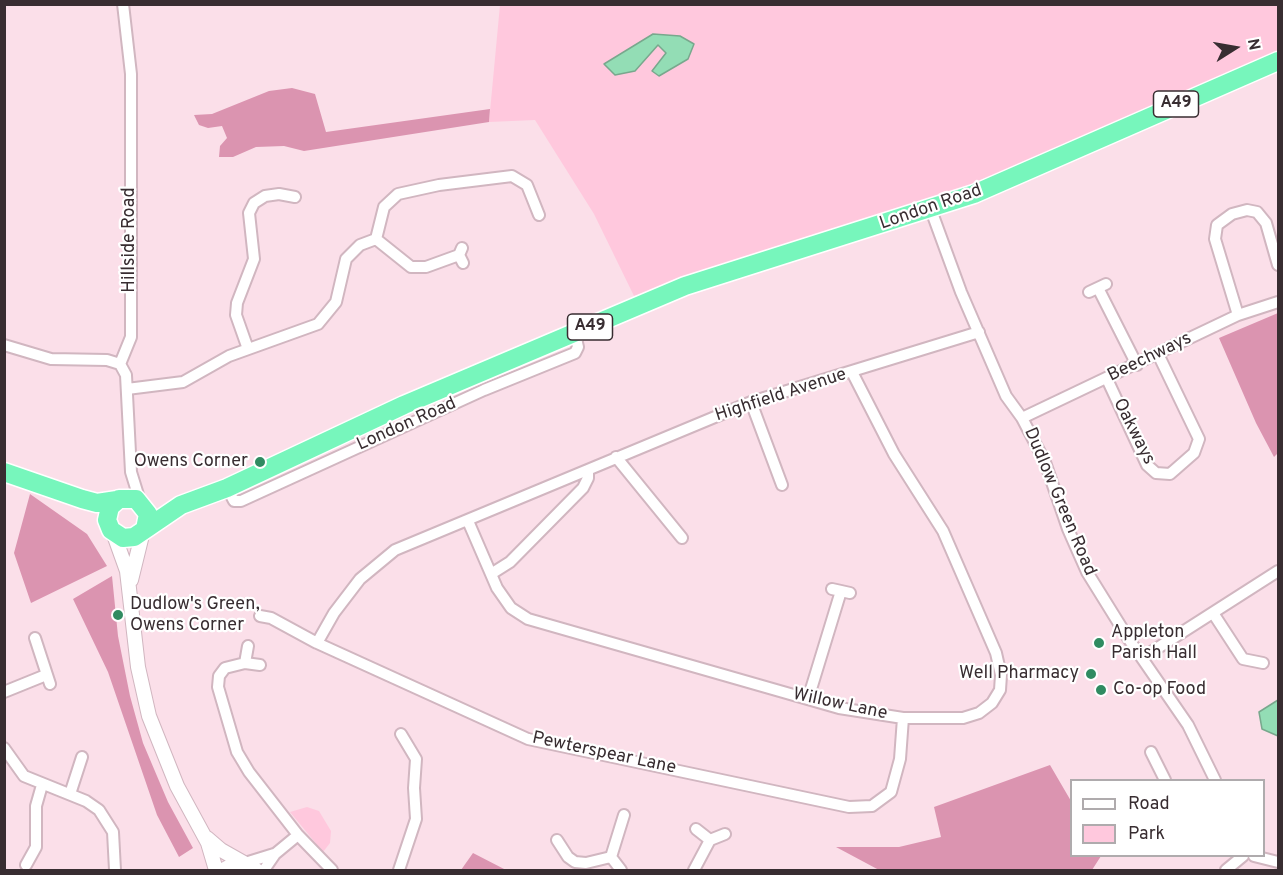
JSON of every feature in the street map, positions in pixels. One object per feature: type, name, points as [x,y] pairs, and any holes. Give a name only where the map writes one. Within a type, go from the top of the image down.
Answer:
[{"type":"highway","name":"London Road","points":[[144,530],[181,505],[227,488],[404,405],[715,275],[931,210],[1033,170],[1206,91],[1278,61]]},
{"type":"highway","name":"A49","points":[[4,472],[73,497],[97,502],[131,498],[141,503]]},
{"type":"highway","name":"A49","points":[[73,497],[112,531],[129,538],[144,530]]},
{"type":"highway","points":[[112,531],[108,513],[118,500]]},
{"type":"highway","name":"London Road","points":[[141,503],[158,507],[181,505]]},
{"type":"highway","points":[[141,503],[148,514],[144,530]]},
{"type":"street","name":"Hillside Road","points":[[120,364],[131,337],[131,74],[123,4]]},
{"type":"street","points":[[376,239],[381,214],[393,197],[413,190],[472,180],[517,177],[530,191],[539,218]]},
{"type":"street","points":[[248,349],[236,315],[237,303],[254,259],[249,213],[254,203],[265,196],[279,194],[297,198]]},
{"type":"street","name":"Dudlow Green Road","points":[[931,210],[1006,396],[1022,418],[1045,462],[1068,529],[1088,572],[1142,658],[1188,725],[1212,779]]},
{"type":"street","points":[[1238,315],[1215,239],[1217,225],[1232,214],[1247,210],[1257,212],[1266,223],[1278,265]]},
{"type":"street","points":[[127,388],[178,384],[281,335],[311,328],[323,320],[336,302],[343,266],[350,254],[360,245],[376,239]]},
{"type":"street","points":[[376,239],[411,267],[426,267],[461,255]]},
{"type":"street","points":[[1098,288],[1137,365]]},
{"type":"street","name":"Beechways","points":[[1022,418],[1238,315],[1278,302]]},
{"type":"street","name":"Highfield Avenue","points":[[317,643],[334,613],[370,568],[395,550],[751,402],[979,332]]},
{"type":"street","points":[[4,345],[51,359],[107,360],[120,364],[126,375],[130,472],[141,503]]},
{"type":"street","name":"Oakways","points":[[1107,379],[1148,465],[1156,473],[1170,474],[1194,453],[1198,439],[1158,354]]},
{"type":"street","name":"Willow Lane","points":[[491,574],[506,601],[522,616],[839,708],[903,718],[963,718],[979,713],[997,697],[1001,675],[996,653],[943,531],[894,454],[852,372]]},
{"type":"street","points":[[751,402],[782,485]]},
{"type":"street","points":[[616,457],[682,538]]},
{"type":"street","points":[[468,521],[491,574],[510,561],[583,488],[588,478],[588,470]]},
{"type":"street","points":[[118,500],[130,472]]},
{"type":"street","points":[[130,588],[144,530]]},
{"type":"street","points":[[112,531],[120,545],[130,588],[134,644],[149,716],[177,786],[202,832],[216,870]]},
{"type":"street","points":[[1142,658],[1278,572]]},
{"type":"street","points":[[808,699],[841,591]]},
{"type":"street","points":[[1214,613],[1243,659],[1263,663]]},
{"type":"street","name":"Pewterspear Lane","points":[[260,616],[271,618],[317,643],[528,739],[849,807],[872,806],[891,792],[900,759],[903,718]]},
{"type":"street","points":[[4,692],[48,680],[35,638]]},
{"type":"street","points":[[245,663],[248,646]]},
{"type":"street","points":[[260,665],[245,663],[225,668],[217,681],[229,730],[249,772],[298,835],[332,870]]},
{"type":"street","points":[[399,870],[417,819],[414,788],[416,759],[407,737]]},
{"type":"street","points":[[4,748],[24,776],[94,805],[110,824],[116,870]]},
{"type":"street","points":[[1151,752],[1164,779]]},
{"type":"street","points":[[70,794],[82,757]]},
{"type":"street","points":[[25,866],[36,847],[36,806],[42,785]]},
{"type":"street","points":[[611,857],[624,815]]},
{"type":"street","points":[[696,829],[710,840]]},
{"type":"street","points":[[202,832],[221,850],[248,865]]},
{"type":"street","points":[[694,870],[710,840],[725,834]]},
{"type":"street","points":[[264,870],[275,854],[298,835]]},
{"type":"street","points":[[558,840],[568,857],[575,862],[585,863],[611,857]]},
{"type":"street","points":[[223,870],[231,864],[248,865],[275,854]]},
{"type":"street","points":[[611,857],[621,870]]},
{"type":"street","points":[[1226,870],[1241,857]]},
{"type":"street","points":[[1261,857],[1278,862]]},
{"type":"green space","points":[[500,5],[1278,5],[1278,62],[1075,151],[736,269],[634,296],[594,214],[535,120],[489,122]]},
{"type":"green space","points":[[307,807],[319,811],[331,831],[330,843],[323,852],[290,812]]},
{"type":"shaded area","points":[[653,34],[680,36],[694,44],[688,59],[659,76],[652,71],[666,53],[658,45],[635,71],[615,75],[604,64]]},
{"type":"shaded area","points":[[292,88],[315,94],[326,132],[490,109],[489,122],[304,151],[284,146],[256,147],[233,157],[219,157],[220,146],[227,138],[222,126],[208,128],[199,125],[194,115],[212,114],[269,91]]},
{"type":"shaded area","points":[[1278,313],[1278,453],[1274,457],[1256,423],[1219,338]]},
{"type":"shaded area","points":[[30,494],[87,534],[107,566],[31,603],[14,553]]},
{"type":"shaded area","points":[[112,576],[118,636],[130,696],[143,743],[168,802],[193,848],[179,857],[157,815],[108,672],[73,599]]},
{"type":"shaded area","points":[[1278,700],[1278,736],[1262,729],[1259,712]]},
{"type":"shaded area","points":[[1050,765],[1070,799],[1070,857],[1100,857],[1092,870],[879,870],[836,847],[899,847],[941,837],[934,807]]},
{"type":"shaded area","points":[[473,853],[506,870],[461,870]]},
{"type":"place","name":"Owens Corner","points":[[260,462]]},
{"type":"place","name":"Dudlow's Green, Owens Corner","points":[[118,615]]},
{"type":"place","name":"Appleton Parish Hall","points":[[1099,643]]},
{"type":"place","name":"Well Pharmacy","points":[[1091,674]]},
{"type":"place","name":"Co-op Food","points":[[1101,690]]}]
